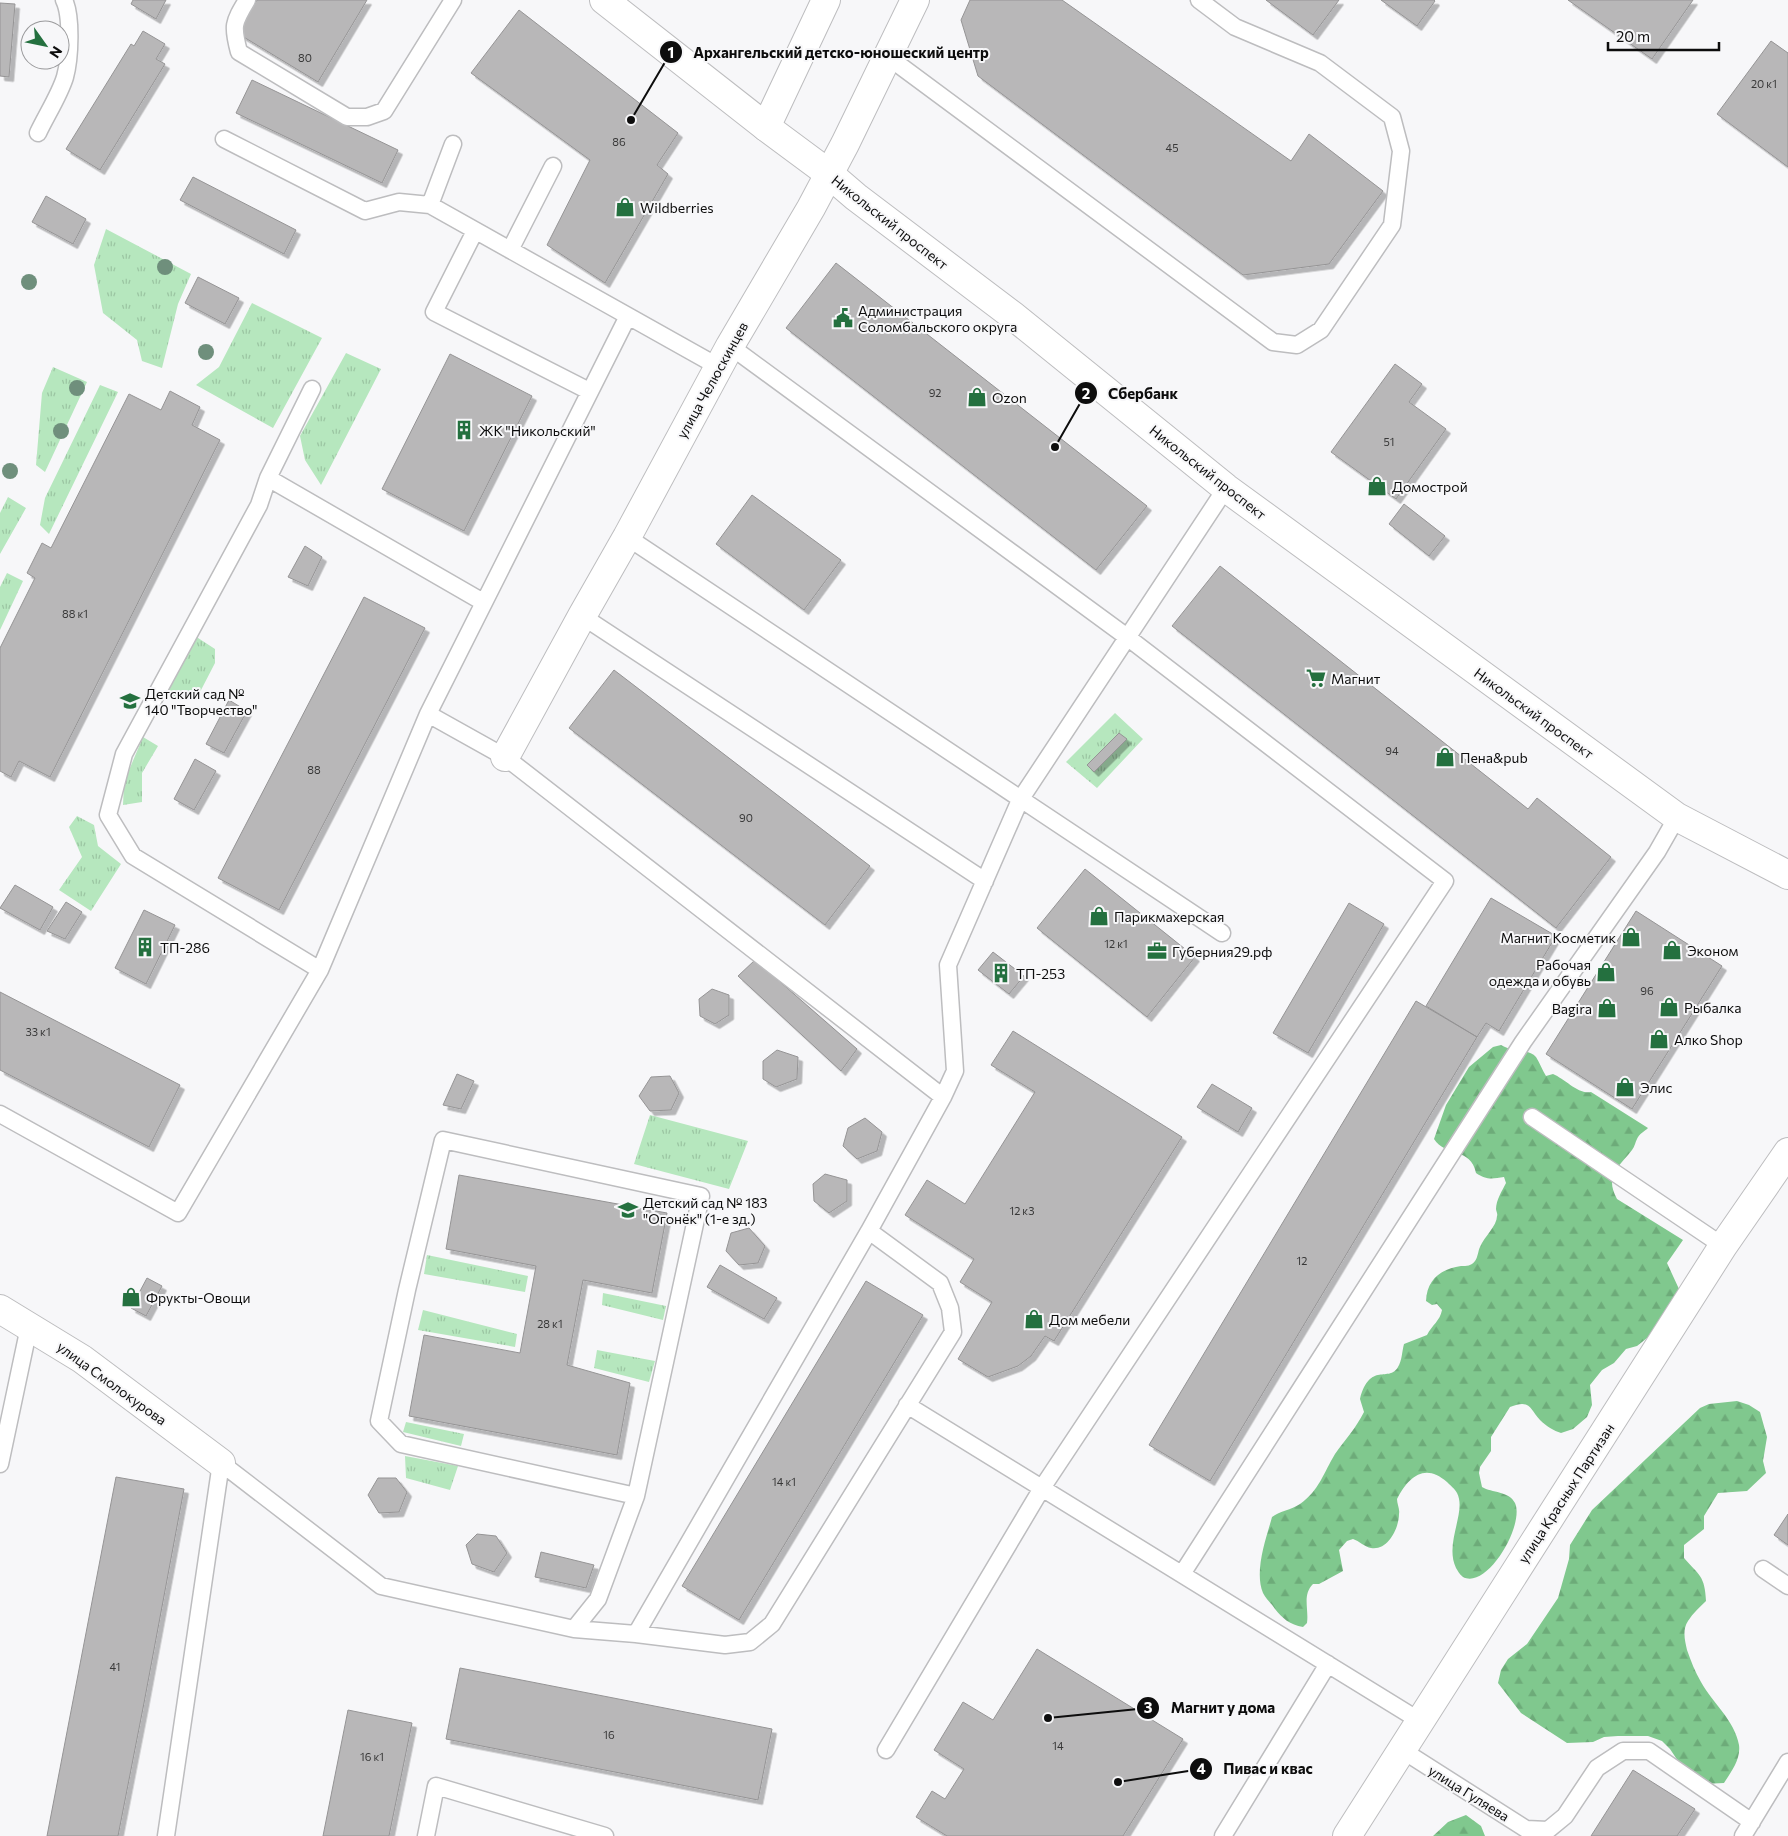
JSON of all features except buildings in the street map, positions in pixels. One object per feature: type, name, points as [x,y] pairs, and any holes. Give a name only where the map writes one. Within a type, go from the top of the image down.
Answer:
[{"type":"street","name":"Никольский проспект","points":[[604,0],[828,173],[856,197],[1012,315],[1226,488],[1677,817],[1788,875]]},
{"type":"street","points":[[766,127],[826,0]]},
{"type":"street","name":"улица Челюскинцев","points":[[505,757],[724,357],[845,144],[915,0]]},
{"type":"street","name":"улица Красных Партизан","points":[[1347,1836],[1723,1246],[1788,1152]]},
{"type":"street","name":"улица Смолокурова","points":[[0,1309],[82,1359],[221,1463]]},
{"type":"lane","points":[[38,133],[65,77],[70,39],[68,9],[64,0]]},
{"type":"lane","points":[[247,0],[238,15],[233,32],[238,52],[347,117],[367,117],[384,111],[453,0]]},
{"type":"lane","points":[[887,56],[1273,342],[1297,345],[1321,330],[1392,226],[1401,151],[1392,117],[1320,63],[1235,27],[1198,0]]},
{"type":"lane","points":[[224,139],[365,211],[399,202],[430,205],[628,316],[724,357],[1127,638],[1445,881],[1042,1488],[886,1750]]},
{"type":"lane","points":[[430,205],[453,144]]},
{"type":"lane","points":[[510,250],[554,166]]},
{"type":"lane","points":[[475,230],[434,312],[590,391]]},
{"type":"lane","points":[[0,1114],[178,1212],[320,970],[428,714],[628,316]]},
{"type":"lane","points":[[312,389],[268,478],[255,511],[124,754],[108,815],[133,856],[320,970]]},
{"type":"lane","points":[[268,478],[483,602]]},
{"type":"lane","points":[[636,1634],[869,1231],[955,1071],[948,965],[1020,800],[1226,488]]},
{"type":"lane","points":[[627,537],[1222,933]]},
{"type":"lane","points":[[582,616],[985,880]]},
{"type":"lane","points":[[428,714],[505,757],[942,1097]]},
{"type":"lane","points":[[1182,1574],[1523,1042],[1657,852],[1677,817]]},
{"type":"lane","points":[[1532,1116],[1723,1246]]},
{"type":"lane","points":[[574,1629],[598,1599],[636,1496],[701,1196],[443,1140],[407,1290],[379,1421],[401,1444],[636,1496]]},
{"type":"lane","points":[[166,1836],[221,1463],[381,1586],[574,1629],[636,1634],[724,1645],[750,1642],[772,1624],[953,1332],[950,1308],[940,1283],[869,1231]]},
{"type":"lane","points":[[0,1464],[29,1327]]},
{"type":"lane","points":[[908,1405],[1420,1721]]},
{"type":"lane","points":[[1763,1569],[1788,1586]]},
{"type":"lane","points":[[1223,1836],[1328,1664]]},
{"type":"lane","name":"улица Гуляева","points":[[1402,1750],[1526,1828],[1548,1830],[1564,1816],[1597,1768],[1624,1751],[1648,1751],[1752,1822]]},
{"type":"lane","points":[[1743,1836],[1788,1762]]},
{"type":"lane","points":[[426,1836],[436,1786],[605,1836]]},
{"type":"green space","points":[[106,229],[191,274],[178,304],[162,368],[142,361],[137,340],[103,313],[94,265]]},
{"type":"green space","points":[[252,303],[322,338],[273,428],[196,385],[219,367]]},
{"type":"green space","points":[[346,353],[381,369],[321,485],[305,460],[300,436]]},
{"type":"green space","points":[[53,367],[87,382],[45,472],[36,465],[42,393]]},
{"type":"green space","points":[[100,385],[118,392],[49,534],[40,525],[45,498]]},
{"type":"green space","points":[[8,497],[26,508],[0,554],[0,513]]},
{"type":"green space","points":[[7,573],[23,581],[0,630],[0,587]]},
{"type":"green space","points":[[195,636],[215,649],[215,663],[200,692],[185,700],[164,697]]},
{"type":"green space","points":[[1115,713],[1143,739],[1097,788],[1066,762]]},
{"type":"green space","points":[[143,737],[158,746],[142,773],[142,802],[123,805],[124,782]]},
{"type":"green space","points":[[77,816],[94,825],[98,846],[121,864],[91,911],[59,890],[82,857],[69,827]]},
{"type":"green space","points":[[1501,1045],[1533,1054],[1546,1076],[1553,1074],[1577,1089],[1591,1092],[1648,1128],[1639,1136],[1633,1149],[1615,1172],[1612,1184],[1613,1191],[1617,1199],[1683,1240],[1667,1263],[1679,1289],[1677,1297],[1652,1334],[1637,1346],[1626,1349],[1614,1363],[1602,1370],[1590,1385],[1592,1405],[1587,1417],[1573,1429],[1561,1433],[1550,1428],[1525,1404],[1510,1407],[1491,1437],[1491,1451],[1480,1467],[1479,1473],[1482,1487],[1509,1496],[1515,1503],[1517,1513],[1509,1540],[1502,1553],[1483,1574],[1473,1578],[1463,1577],[1456,1568],[1452,1548],[1459,1509],[1457,1493],[1439,1476],[1424,1473],[1412,1479],[1401,1491],[1397,1499],[1399,1510],[1397,1526],[1387,1542],[1383,1546],[1371,1548],[1353,1539],[1347,1541],[1339,1550],[1343,1571],[1319,1584],[1313,1584],[1307,1597],[1307,1623],[1303,1627],[1294,1625],[1278,1612],[1264,1595],[1261,1584],[1260,1565],[1272,1517],[1300,1504],[1317,1487],[1335,1454],[1364,1412],[1360,1399],[1364,1387],[1369,1380],[1374,1376],[1394,1371],[1400,1362],[1404,1344],[1427,1335],[1440,1317],[1442,1310],[1437,1304],[1432,1305],[1426,1301],[1432,1281],[1447,1270],[1473,1263],[1477,1258],[1482,1243],[1495,1224],[1497,1202],[1506,1183],[1504,1177],[1483,1177],[1476,1173],[1469,1159],[1444,1148],[1434,1139],[1446,1105],[1469,1067],[1493,1047]]},
{"type":"green space","points":[[650,1115],[748,1141],[729,1189],[634,1164]]},
{"type":"green space","points":[[427,1255],[528,1276],[525,1292],[424,1274]]},
{"type":"green space","points":[[603,1293],[666,1306],[663,1320],[602,1305]]},
{"type":"green space","points":[[423,1310],[517,1334],[515,1347],[418,1330]]},
{"type":"green space","points":[[597,1350],[655,1361],[649,1382],[594,1368]]},
{"type":"green space","points":[[1737,1401],[1749,1405],[1760,1412],[1767,1437],[1763,1461],[1766,1473],[1747,1491],[1718,1493],[1704,1516],[1704,1529],[1684,1545],[1684,1558],[1703,1581],[1706,1601],[1686,1624],[1687,1650],[1699,1678],[1733,1728],[1739,1745],[1737,1760],[1724,1783],[1704,1784],[1684,1770],[1670,1749],[1662,1741],[1648,1736],[1604,1737],[1593,1742],[1567,1743],[1521,1713],[1498,1683],[1501,1670],[1508,1659],[1527,1644],[1558,1598],[1569,1559],[1570,1545],[1592,1510],[1700,1408],[1709,1404]]},
{"type":"green space","points":[[406,1422],[464,1434],[461,1446],[403,1432]]},
{"type":"green space","points":[[405,1456],[458,1466],[450,1490],[406,1478]]},
{"type":"green space","points":[[1466,1815],[1481,1826],[1485,1836],[1433,1836],[1448,1822]]},
{"type":"place","name":"Архангельский детско-юношеский центр","points":[[631,120]]},
{"type":"place","name":"Wildberries","points":[[625,207]]},
{"type":"place","name":"Администрация Соломбальского округа","points":[[843,318]]},
{"type":"place","name":"Ozon","points":[[977,397]]},
{"type":"place","name":"ЖК \"Никольский\"","points":[[464,430]]},
{"type":"place","name":"Сбербанк","points":[[1055,447]]},
{"type":"place","name":"Домострой","points":[[1377,486]]},
{"type":"place","name":"Магнит","points":[[1316,678]]},
{"type":"place","name":"Детский сад № 140 \"Творчество\"","points":[[130,701]]},
{"type":"place","name":"Пена&pub","points":[[1445,757]]},
{"type":"place","name":"Парикмахерская","points":[[1099,916]]},
{"type":"place","name":"Магнит Косметик","points":[[1631,937]]},
{"type":"place","name":"ТП-286","points":[[145,947]]},
{"type":"place","name":"Эконом","points":[[1672,950]]},
{"type":"place","name":"Губерния29.рф","points":[[1157,951]]},
{"type":"place","name":"Рабочая одежда и обувь","points":[[1606,972]]},
{"type":"place","name":"ТП-253","points":[[1001,973]]},
{"type":"place","name":"Рыбалка","points":[[1669,1007]]},
{"type":"place","name":"Bagira","points":[[1607,1008]]},
{"type":"place","name":"Алко Shop","points":[[1659,1039]]},
{"type":"place","name":"Элис","points":[[1625,1087]]},
{"type":"place","name":"Детский сад № 183 \"Огонёк\" (1-е зд.)","points":[[628,1210]]},
{"type":"place","name":"Фрукты-Овощи","points":[[131,1297]]},
{"type":"place","name":"Дом мебели","points":[[1034,1319]]},
{"type":"place","name":"Магнит у дома","points":[[1048,1718]]},
{"type":"place","name":"Пивас и квас","points":[[1118,1782]]}]
